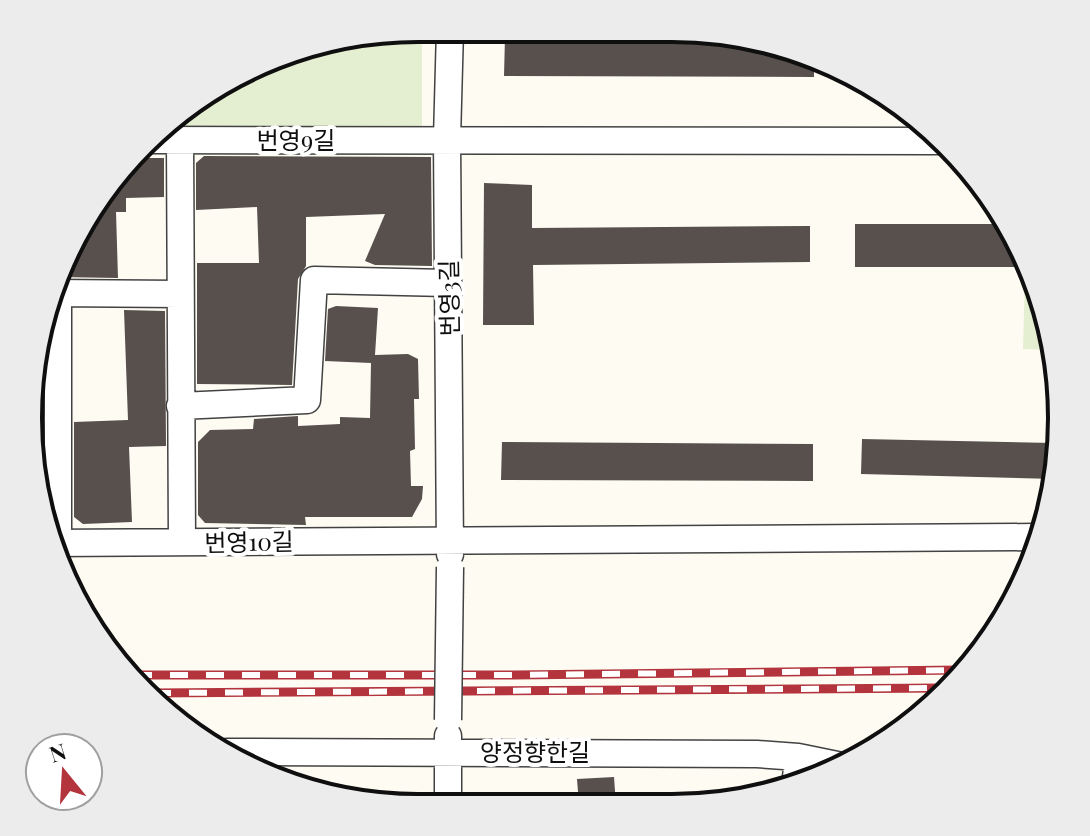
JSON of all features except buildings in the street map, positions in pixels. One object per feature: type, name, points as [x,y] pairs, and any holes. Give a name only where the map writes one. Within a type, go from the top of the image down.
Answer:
[{"type":"street","name":"번영3길","points":[[448,751],[447,139],[450,42]]},
{"type":"street","name":"번영9길","points":[[165,140],[926,141]]},
{"type":"street","points":[[180,140],[182,542]]},
{"type":"street","points":[[180,406],[307,400],[314,280],[447,283]]},
{"type":"street","points":[[64,293],[180,294]]},
{"type":"street","points":[[53,508],[55,322]]},
{"type":"street","name":"번영10길","points":[[64,543],[450,538],[1029,537]]},
{"type":"street","points":[[448,751],[448,794]]},
{"type":"street","name":"양정향한길","points":[[246,752],[448,751],[798,757],[823,762]]},
{"type":"street","points":[[796,773],[798,757]]},
{"type":"green space","points":[[418,42],[422,42],[422,129],[176,130],[230,92],[297,62],[369,45]]},
{"type":"green space","points":[[1025,288],[1042,350],[1023,349]]},
{"type":"railway","points":[[144,675],[951,670]]},
{"type":"railway","points":[[161,693],[934,688]]}]
